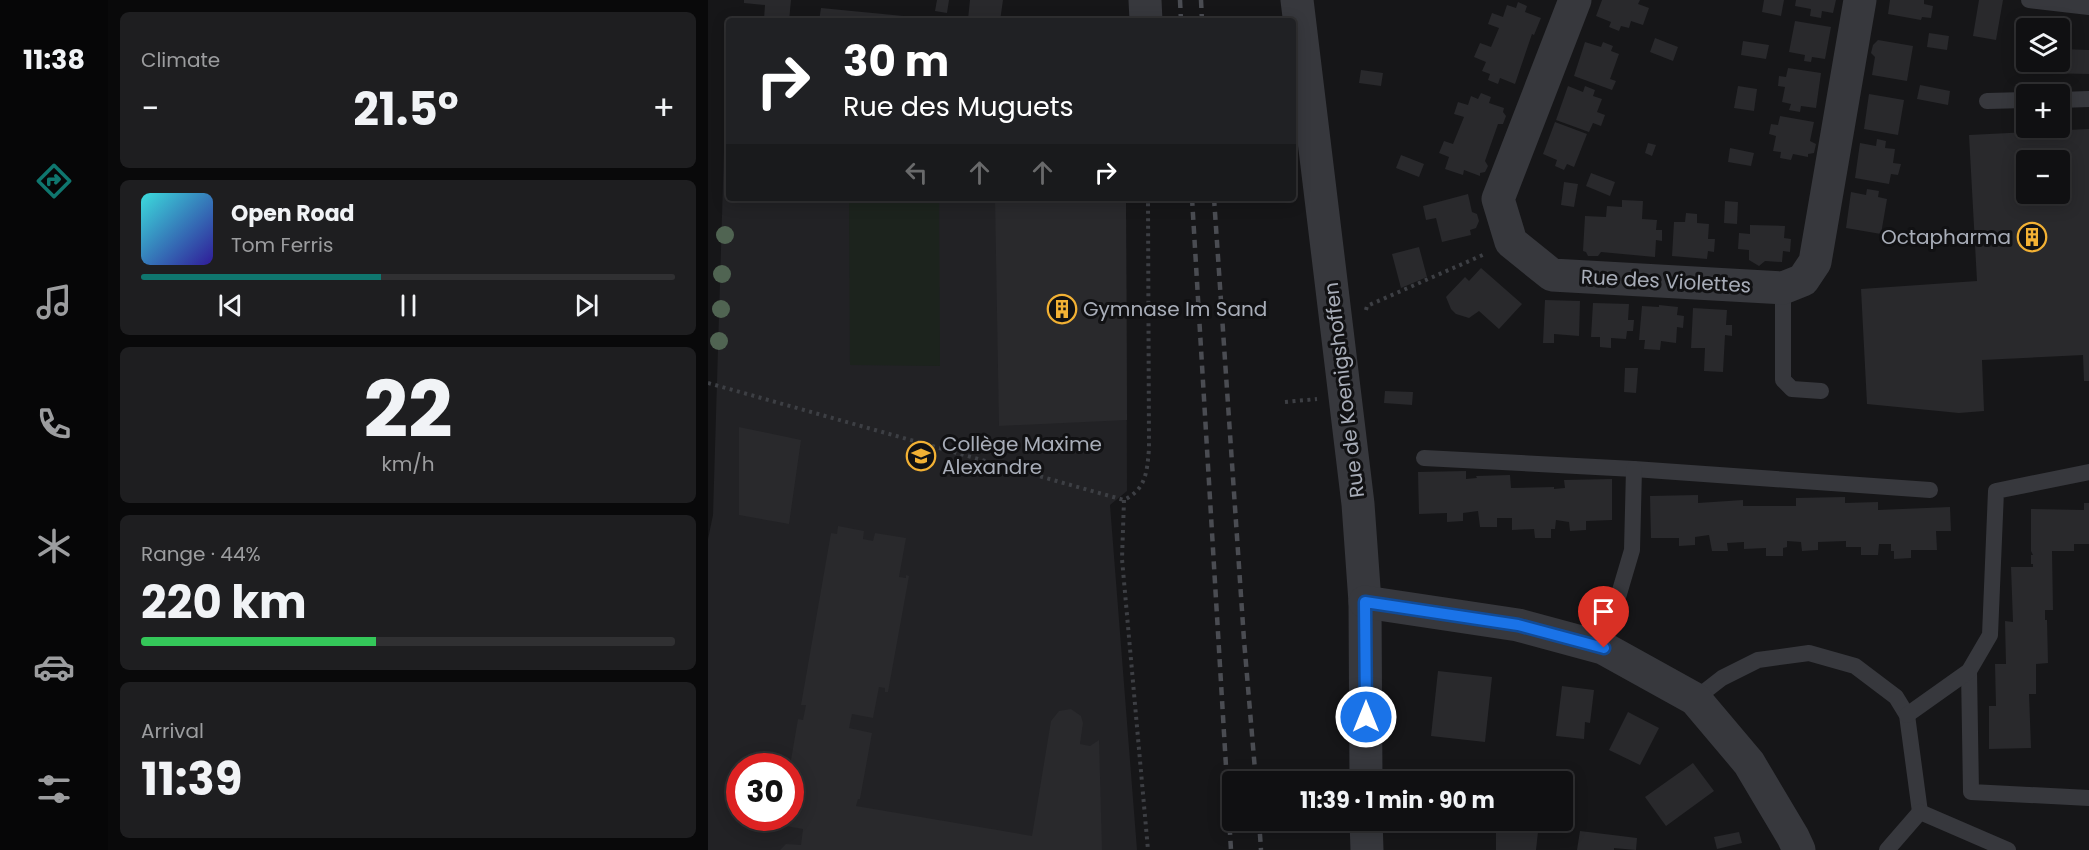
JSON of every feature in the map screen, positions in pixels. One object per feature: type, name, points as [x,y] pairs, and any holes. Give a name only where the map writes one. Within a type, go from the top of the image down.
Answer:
[{"type":"street","points":[[1145,0],[1146,18]]},
{"type":"street","name":"Rue de Koenigshoffen","points":[[1297,0],[1358,504],[1365,602],[1366,771]]},
{"type":"street","points":[[1511,242],[1498,199],[1575,0]]},
{"type":"street","points":[[1783,288],[1803,280],[1815,262],[1860,0]]},
{"type":"street","name":"Rue des Violettes","points":[[1511,242],[1552,275],[1783,288]]},
{"type":"street","points":[[1365,602],[1518,625],[1604,648],[1695,699],[1749,763],[1793,837],[1798,850]]},
{"type":"street","points":[[1366,831],[1367,850]]},
{"type":"lane","points":[[2029,0],[2089,7]]},
{"type":"lane","points":[[2070,100],[2089,99]]},
{"type":"lane","points":[[1987,101],[2016,100]]},
{"type":"lane","points":[[1783,288],[1783,380],[1792,389],[1821,391]]},
{"type":"lane","points":[[1424,458],[1634,469],[1930,490]]},
{"type":"lane","points":[[1604,648],[1632,550],[1634,469]]},
{"type":"lane","points":[[1907,715],[1969,672],[1990,635],[1996,491],[2089,472]]},
{"type":"lane","points":[[1695,699],[1722,678],[1758,660],[1809,653],[1855,666],[1896,697],[1907,715],[1920,813],[1887,850]]},
{"type":"lane","points":[[1969,672],[1971,792],[2089,798]]},
{"type":"lane","points":[[1920,813],[2008,850]]},
{"type":"path","points":[[708,383],[1124,500],[1136,494],[1147,474],[1149,449],[1148,201]]},
{"type":"path","points":[[1365,317],[1367,306],[1511,242]]},
{"type":"path","points":[[1124,500],[1122,559],[1148,850]]},
{"type":"shaded area","name":"Collège Maxime Alexandre","points":[[725,116],[726,201],[1126,201],[1127,491],[1110,505],[1137,850],[708,850],[708,539],[713,515]]},
{"type":"shaded area","points":[[849,201],[939,201],[940,366],[850,365]]},
{"type":"building","points":[[744,0],[791,0],[789,18],[764,18],[765,5],[744,3]]},
{"type":"building","points":[[937,0],[949,0],[947,13],[935,11]]},
{"type":"building","points":[[970,0],[1003,0],[1000,18],[968,18]]},
{"type":"building","points":[[1602,0],[1640,0],[1638,4],[1649,8],[1643,25],[1631,21],[1629,28],[1621,26],[1619,31],[1609,27],[1611,22],[1596,16]]},
{"type":"building","points":[[1764,0],[1784,0],[1781,16],[1762,12]]},
{"type":"building","points":[[1796,0],[1836,0],[1833,13],[1822,11],[1821,18],[1810,16],[1811,9],[1795,6]]},
{"type":"building","points":[[1890,0],[1924,0],[1924,4],[1933,6],[1931,18],[1922,17],[1921,20],[1888,14]]},
{"type":"building","points":[[1979,0],[2003,0],[1996,40],[1973,36]]},
{"type":"building","points":[[1518,2],[1527,6],[1525,12],[1541,18],[1534,35],[1532,34],[1515,84],[1500,78],[1498,84],[1488,80],[1490,74],[1482,71],[1486,62],[1474,57],[1480,43],[1491,47],[1499,28],[1488,24],[1492,13],[1503,17],[1507,5],[1516,8]]},
{"type":"building","points":[[821,8],[924,18],[819,18]]},
{"type":"building","points":[[1795,21],[1831,27],[1825,59],[1812,57],[1811,62],[1804,61],[1805,55],[1789,52]]},
{"type":"building","points":[[1929,33],[1949,36],[1947,50],[1927,47]]},
{"type":"building","points":[[1655,38],[1678,47],[1673,61],[1650,52]]},
{"type":"building","points":[[1878,40],[1913,46],[1907,81],[1872,75],[1875,57],[1871,53],[1873,45]]},
{"type":"building","points":[[1743,41],[1769,45],[1766,59],[1741,55]]},
{"type":"building","points":[[1585,42],[1601,47],[1603,42],[1613,46],[1611,51],[1619,54],[1610,79],[1616,81],[1612,90],[1574,76]]},
{"type":"building","points":[[2070,49],[2089,50],[2089,74],[2044,73],[2070,72]]},
{"type":"building","points":[[1788,68],[1821,73],[1816,108],[1801,106],[1800,112],[1789,110],[1791,104],[1782,102],[1785,87],[1778,86],[1779,76],[1786,77]]},
{"type":"building","points":[[1361,70],[1383,73],[1381,86],[1359,83]]},
{"type":"building","points":[[1920,85],[1950,91],[1948,105],[1917,99]]},
{"type":"building","points":[[1568,86],[1583,92],[1585,86],[1595,90],[1593,96],[1602,99],[1597,112],[1605,115],[1601,126],[1593,123],[1589,132],[1556,120]]},
{"type":"building","points":[[1738,86],[1757,89],[1754,111],[1734,108]]},
{"type":"building","points":[[1481,93],[1491,97],[1489,103],[1504,108],[1503,112],[1506,116],[1503,124],[1498,124],[1485,161],[1488,166],[1485,172],[1480,173],[1480,176],[1464,170],[1463,175],[1445,169],[1449,157],[1439,153],[1444,141],[1453,144],[1464,117],[1454,114],[1458,102],[1468,105],[1471,96],[1478,99]]},
{"type":"building","points":[[1869,94],[1904,100],[1898,135],[1864,129]]},
{"type":"building","points":[[1780,116],[1814,122],[1810,141],[1816,144],[1814,153],[1808,154],[1808,157],[1793,154],[1791,160],[1780,158],[1781,152],[1773,151],[1776,136],[1769,134],[1771,124],[1778,125]]},
{"type":"building","points":[[1555,122],[1587,134],[1574,167],[1567,164],[1564,170],[1555,166],[1557,160],[1543,154]]},
{"type":"building","name":"Octapharma","points":[[2089,129],[2089,381],[2084,381],[2083,355],[1982,360],[1984,411],[1959,413],[1867,404],[1861,289],[1977,281],[1969,135],[2016,133],[2016,138],[2070,138],[2070,130]]},
{"type":"building","points":[[1877,139],[1886,141],[1885,148],[1895,149],[1893,163],[1901,164],[1898,175],[1891,174],[1889,184],[1855,178],[1860,143],[1876,146]]},
{"type":"building","points":[[1648,143],[1656,145],[1652,156],[1645,153]]},
{"type":"building","points":[[1730,148],[1754,153],[1751,166],[1728,162]]},
{"type":"building","points":[[1401,155],[1424,164],[1419,177],[1396,168]]},
{"type":"building","points":[[1591,173],[1615,182],[1610,196],[1586,186]]},
{"type":"building","points":[[1564,182],[1578,184],[1574,207],[1561,205]]},
{"type":"building","points":[[1867,189],[1879,191],[1878,197],[1887,199],[1881,234],[1846,228],[1851,192],[1866,195]]},
{"type":"building","points":[[1468,194],[1472,212],[1477,214],[1479,221],[1476,228],[1470,230],[1471,235],[1442,242],[1436,218],[1426,220],[1423,206]]},
{"type":"building","points":[[1622,200],[1643,201],[1642,219],[1657,220],[1656,230],[1662,230],[1662,241],[1656,240],[1655,257],[1601,252],[1598,256],[1588,256],[1583,251],[1585,216],[1606,217],[1607,206],[1622,207]]},
{"type":"building","name":"Gymnase Im Sand","points":[[995,201],[1126,201],[1127,420],[999,426]]},
{"type":"building","points":[[1725,201],[1738,202],[1737,224],[1724,223]]},
{"type":"building","points":[[1686,213],[1697,214],[1697,223],[1709,224],[1708,239],[1715,239],[1714,252],[1708,251],[1707,259],[1672,256],[1674,222],[1685,222]]},
{"type":"building","points":[[1750,225],[1785,226],[1784,238],[1791,239],[1790,252],[1783,251],[1782,262],[1765,261],[1759,266],[1749,260],[1749,250],[1738,249],[1739,233],[1750,234]]},
{"type":"building","points":[[1419,247],[1427,277],[1401,288],[1392,254]]},
{"type":"building","points":[[1481,268],[1522,304],[1499,329],[1479,311],[1469,318],[1456,314],[1446,297],[1465,277],[1469,281]]},
{"type":"building","points":[[1545,300],[1580,301],[1579,336],[1554,334],[1554,343],[1543,343]]},
{"type":"building","points":[[1593,303],[1629,304],[1628,320],[1634,320],[1633,331],[1627,331],[1626,339],[1611,338],[1611,348],[1600,347],[1600,337],[1591,337]]},
{"type":"building","points":[[1659,305],[1678,307],[1677,315],[1684,316],[1683,328],[1677,327],[1676,343],[1661,341],[1660,350],[1644,349],[1645,340],[1639,340],[1642,306],[1659,307]]},
{"type":"building","points":[[1693,308],[1727,310],[1726,325],[1732,325],[1732,336],[1725,335],[1723,372],[1704,371],[1705,348],[1691,348]]},
{"type":"building","points":[[1625,368],[1638,368],[1636,393],[1624,392]]},
{"type":"building","points":[[1385,391],[1413,392],[1412,405],[1384,403]]},
{"type":"building","points":[[739,427],[801,440],[789,524],[739,515]]},
{"type":"building","points":[[1466,471],[1466,479],[1477,478],[1476,476],[1510,475],[1511,488],[1554,487],[1554,489],[1565,488],[1564,480],[1612,479],[1612,520],[1586,521],[1586,530],[1570,531],[1569,522],[1556,520],[1555,529],[1551,529],[1551,538],[1535,538],[1534,529],[1512,530],[1512,518],[1497,518],[1497,527],[1480,527],[1478,511],[1463,513],[1463,521],[1447,522],[1447,513],[1419,514],[1418,472]]},
{"type":"building","points":[[1698,495],[1698,503],[1743,500],[1743,506],[1796,506],[1796,498],[1845,497],[1845,503],[1878,502],[1878,510],[1950,507],[1951,531],[1936,531],[1937,550],[1911,550],[1911,558],[1894,559],[1891,544],[1879,544],[1878,555],[1861,555],[1861,547],[1846,547],[1846,541],[1818,542],[1818,550],[1802,551],[1801,542],[1787,541],[1787,547],[1783,548],[1783,556],[1766,556],[1766,548],[1744,549],[1744,542],[1727,543],[1728,551],[1712,551],[1709,535],[1695,537],[1695,545],[1679,546],[1679,538],[1651,538],[1650,496]]},
{"type":"building","points":[[2084,503],[2089,503],[2089,544],[2074,544],[2074,551],[2052,551],[2053,610],[2045,610],[2048,663],[2036,664],[2036,694],[2029,694],[2031,748],[1989,749],[1989,706],[1996,706],[1995,664],[2006,664],[2005,621],[2013,622],[2011,567],[2033,567],[2031,564],[2031,555],[2033,555],[2031,551],[2031,509],[2084,510]]},
{"type":"building","points":[[838,526],[864,531],[863,539],[873,541],[875,533],[906,538],[899,577],[909,576],[888,692],[885,692],[885,688],[879,687],[873,718],[852,714],[849,728],[872,733],[860,799],[856,806],[1032,836],[1051,721],[1059,711],[1071,709],[1081,716],[1083,723],[1080,744],[1090,746],[1099,740],[1102,850],[780,850],[786,844],[801,845],[804,831],[804,753],[792,753],[798,719],[803,720],[806,705],[801,705],[831,533],[837,534]]},
{"type":"building","points":[[1438,671],[1492,677],[1485,742],[1431,736]]},
{"type":"building","points":[[1562,686],[1594,690],[1590,723],[1585,722],[1584,739],[1556,736]]},
{"type":"building","points":[[1628,712],[1659,728],[1640,765],[1609,750]]},
{"type":"building","points":[[1693,763],[1714,791],[1666,826],[1645,797]]},
{"type":"building","points":[[1496,831],[1538,832],[1536,850],[1496,850]]},
{"type":"building","points":[[1580,831],[1637,838],[1636,850],[1614,848],[1614,850],[1577,850]]},
{"type":"building","points":[[1739,832],[1742,843],[1717,849],[1714,837]]},
{"type":"railway","points":[[1180,0],[1181,18]]},
{"type":"railway","points":[[1201,0],[1202,18]]},
{"type":"railway","points":[[1192,201],[1231,850]]},
{"type":"railway","points":[[1214,201],[1255,771]]},
{"type":"railway","points":[[1260,831],[1261,850]]},
{"type":"place","name":"Octapharma","points":[[2032,237]]},
{"type":"place","name":"Gymnase Im Sand","points":[[1062,309]]},
{"type":"place","name":"Collège Maxime Alexandre","points":[[921,456]]},
{"type":"route","points":[[1366,717],[1365,602],[1518,625],[1604,648]]}]
